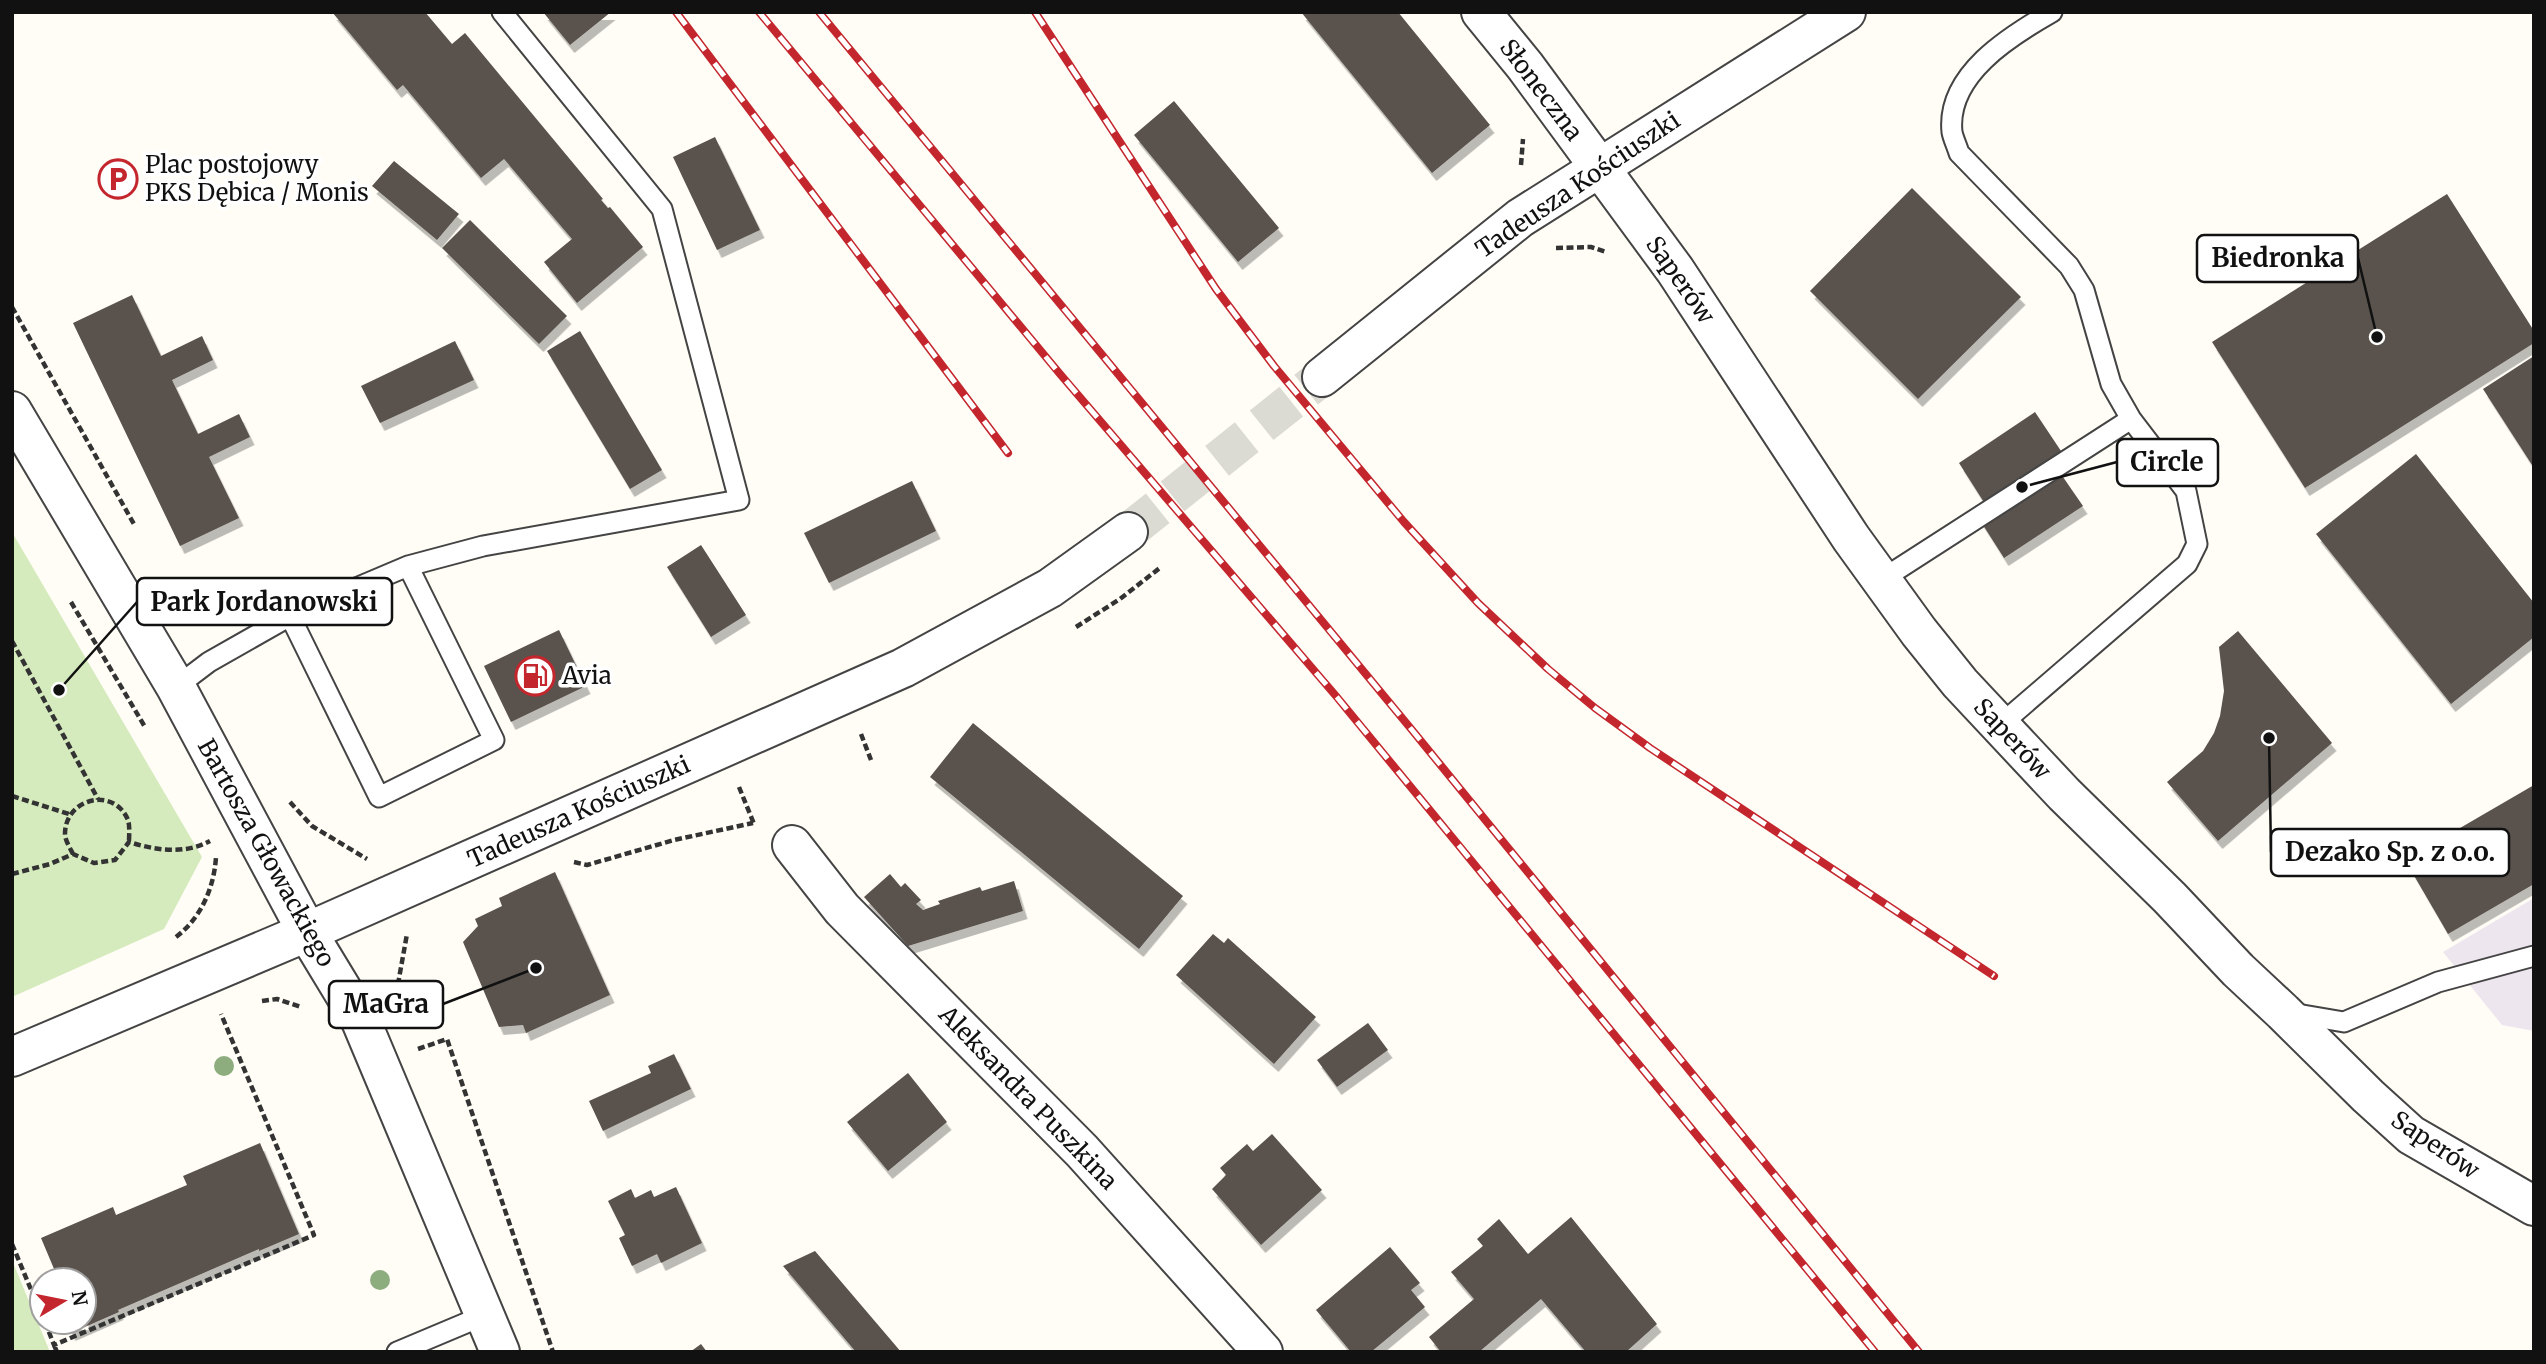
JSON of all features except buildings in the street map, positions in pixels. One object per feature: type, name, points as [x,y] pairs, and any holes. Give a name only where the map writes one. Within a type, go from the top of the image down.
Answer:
[{"type":"street","name":"Słoneczna","points":[[1481,12],[1525,66],[1600,168]]},
{"type":"street","name":"Tadeusza Kościuszki","points":[[1322,376],[1520,218],[1846,12]]},
{"type":"street","name":"Saperów","points":[[1600,168],[1675,270],[1881,580],[1919,632],[1998,726],[2238,970],[2411,1135],[2534,1206]]},
{"type":"street","name":"Bartosza Głowackiego","points":[[12,411],[176,687],[307,932],[361,1021],[500,1352]]},
{"type":"street","name":"Tadeusza Kościuszki","points":[[12,1057],[307,932],[902,668],[1050,588],[1128,532]]},
{"type":"street","name":"Aleksandra Puszkina","points":[[792,845],[842,909],[1082,1151],[1263,1352]]},
{"type":"lane","points":[[176,687],[209,662],[289,616],[408,566],[483,546],[739,500],[662,209],[502,12]]},
{"type":"lane","points":[[1998,726],[2186,564],[2197,544],[2186,491],[2131,419],[2111,384],[2084,290],[2069,266],[1958,153],[1952,132],[1959,92],[1976,69],[2005,42],[2052,12]]},
{"type":"lane","points":[[1881,580],[2131,419]]},
{"type":"lane","points":[[289,616],[379,797],[494,740],[408,566]]},
{"type":"lane","points":[[2283,1012],[2344,1022],[2438,982],[2534,956]]},
{"type":"lane","points":[[397,1352],[485,1315]]},
{"type":"path","points":[[1517,170],[1524,150],[1523,134]]},
{"type":"path","points":[[1545,253],[1557,248],[1575,246],[1591,247],[1616,257]]},
{"type":"path","points":[[67,596],[149,736]]},
{"type":"path","points":[[12,640],[98,799]]},
{"type":"path","points":[[12,653],[20,656]]},
{"type":"path","points":[[860,730],[871,760]]},
{"type":"path","points":[[563,860],[587,865],[674,840],[753,823],[737,782]]},
{"type":"path","points":[[12,796],[69,814]]},
{"type":"path","points":[[286,797],[312,826],[372,862]]},
{"type":"path","points":[[98,799],[116,804],[129,821],[129,842],[116,860],[94,863],[73,854],[64,836],[69,814],[82,802],[98,799]]},
{"type":"path","points":[[186,929],[201,911],[213,881],[217,858],[204,829]]},
{"type":"path","points":[[129,842],[156,850],[198,847],[211,841]]},
{"type":"path","points":[[12,874],[50,864],[73,854]]},
{"type":"path","points":[[394,1009],[408,928]]},
{"type":"path","points":[[251,1002],[277,999],[306,1008]]},
{"type":"path","points":[[220,1013],[230,1009]]},
{"type":"path","points":[[54,1345],[314,1235],[224,1020]]},
{"type":"path","points":[[412,1039],[418,1049],[447,1039],[553,1352]]},
{"type":"path","points":[[12,1244],[28,1282]]},
{"type":"path","points":[[50,1336],[57,1352]]},
{"type":"shaded area","points":[[2534,898],[2534,1031],[2502,1025],[2443,952]]},
{"type":"green space","points":[[12,532],[202,857],[164,929],[12,997]]},
{"type":"green space","points":[[12,1260],[28,1299],[28,1336],[43,1336],[50,1352],[12,1352]]},
{"type":"tunnel","points":[[1128,532],[1322,377]]},
{"type":"railway","points":[[676,12],[1008,453]]},
{"type":"railway","points":[[759,12],[1060,374],[1336,696],[1875,1352]]},
{"type":"railway","points":[[819,12],[1412,730],[1919,1352]]},
{"type":"railway","points":[[1035,12],[1216,289],[1274,366],[1404,522],[1478,603],[1548,669],[1650,748],[1994,976]]},
{"type":"place","name":"Plac postojowy PKS Dębica / Monis","points":[[118,179]]},
{"type":"place","name":"Biedronka","points":[[2377,337]]},
{"type":"place","name":"Circle","points":[[2022,487]]},
{"type":"place","name":"Avia","points":[[535,676]]},
{"type":"place","name":"Park Jordanowski","points":[[59,690]]},
{"type":"place","name":"Dezako Sp. z o.o.","points":[[2269,738]]},
{"type":"place","name":"MaGra","points":[[536,968]]}]
